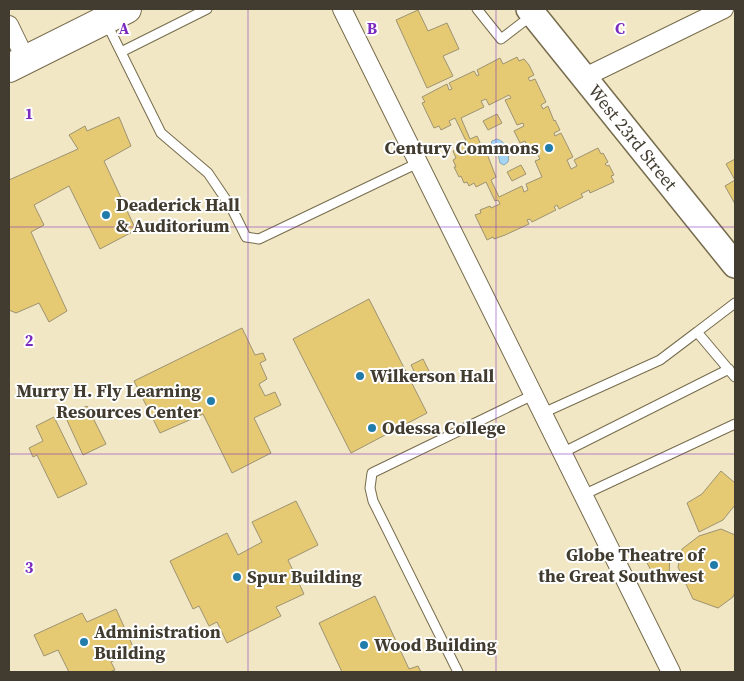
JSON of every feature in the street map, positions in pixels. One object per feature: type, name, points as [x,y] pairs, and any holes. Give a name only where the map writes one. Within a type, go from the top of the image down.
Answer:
[{"type":"main road","points":[[17,64],[116,14]]},
{"type":"street","points":[[342,9],[671,672]]},
{"type":"street","points":[[585,77],[724,9]]},
{"type":"street","name":"West 23rd Street","points":[[531,12],[735,266]]},
{"type":"street","points":[[9,25],[17,64]]},
{"type":"lane","points":[[121,52],[207,9]]},
{"type":"lane","points":[[478,9],[501,39],[531,12]]},
{"type":"lane","points":[[116,14],[121,52],[161,133],[208,173],[231,207],[246,237],[259,239],[418,163]]},
{"type":"lane","points":[[543,413],[660,360],[735,303]]},
{"type":"lane","points":[[697,332],[735,377]]},
{"type":"lane","points":[[562,453],[729,369]]},
{"type":"lane","points":[[458,672],[373,501],[370,488],[372,473],[533,394]]},
{"type":"lane","points":[[583,495],[735,424]]},
{"type":"water","points":[[497,139],[505,145],[509,155],[508,162],[504,165],[500,163],[498,154],[492,151],[490,147],[492,141]]},
{"type":"building","points":[[418,10],[428,31],[447,23],[459,49],[443,56],[453,76],[427,88],[396,20]]},
{"type":"building","name":"Century Commons","points":[[517,57],[519,61],[524,59],[529,65],[534,75],[528,78],[530,81],[535,79],[546,102],[541,105],[543,109],[548,106],[560,130],[554,133],[555,136],[561,133],[573,157],[567,160],[571,169],[577,166],[574,160],[598,148],[608,162],[605,164],[609,165],[614,175],[611,176],[614,182],[590,193],[589,190],[581,194],[583,197],[559,209],[557,205],[554,207],[556,210],[532,222],[530,219],[527,220],[529,224],[505,235],[487,240],[475,215],[481,213],[480,210],[500,204],[498,200],[495,201],[486,182],[476,187],[474,183],[469,186],[467,182],[464,183],[461,176],[459,177],[454,167],[456,167],[453,160],[456,158],[453,151],[458,149],[456,145],[466,141],[455,118],[449,121],[451,125],[441,130],[439,126],[434,128],[422,103],[425,102],[422,97],[447,84],[449,90],[452,89],[449,83],[474,71],[477,76],[479,75],[477,70],[500,58],[503,64]],"holes":[[[509,95],[511,98],[505,100],[517,125],[523,123],[524,126],[514,131],[520,143],[525,141],[532,156],[537,153],[540,159],[535,161],[542,177],[526,184],[528,190],[524,192],[522,186],[499,197],[491,180],[496,177],[484,146],[482,147],[477,136],[470,139],[461,118],[484,107],[481,101],[486,99],[489,105]]]},
{"type":"building","points":[[497,114],[502,123],[488,130],[483,121]]},
{"type":"building","name":"Deaderick Hall & Auditorium","points":[[119,117],[131,146],[104,161],[136,230],[100,249],[69,186],[34,205],[44,225],[31,232],[67,311],[49,322],[39,303],[16,313],[9,310],[9,180],[78,149],[69,135],[85,126],[87,131]]},
{"type":"building","points":[[735,159],[735,180],[726,164]]},
{"type":"building","points":[[521,165],[526,174],[512,181],[507,172]]},
{"type":"building","points":[[735,180],[735,204],[725,186]]},
{"type":"building","name":"Wilkerson Hall","points":[[369,299],[427,413],[351,453],[293,339]]},
{"type":"building","name":"Murry H. Fly Learning Resources Center","points":[[242,328],[255,355],[263,353],[266,360],[260,363],[267,379],[259,384],[265,396],[275,392],[281,405],[254,418],[271,453],[232,473],[203,414],[160,433],[134,381]]},
{"type":"building","points":[[423,359],[431,375],[419,381],[411,365]]},
{"type":"building","points":[[87,406],[106,444],[83,455],[65,416]]},
{"type":"building","points":[[54,417],[87,484],[58,498],[37,455],[33,457],[29,448],[43,441],[36,426]]},
{"type":"building","points":[[721,471],[735,483],[735,505],[723,520],[699,532],[687,503],[702,494]]},
{"type":"building","name":"Spur Building","points":[[296,501],[318,545],[288,560],[304,594],[276,607],[281,616],[227,643],[217,622],[209,626],[199,606],[193,609],[170,561],[227,533],[238,555],[262,542],[252,522]]},
{"type":"building","points":[[721,529],[735,535],[735,592],[733,597],[718,608],[693,599],[678,567],[682,549],[699,536]]},
{"type":"building","points":[[670,552],[669,578],[657,581],[647,563]]},
{"type":"building","name":"Wood Building","points":[[375,596],[409,669],[418,666],[421,672],[342,672],[319,623]]},
{"type":"building","name":"Administration Building","points":[[116,609],[135,651],[111,662],[115,670],[109,672],[69,672],[58,650],[44,656],[34,635],[82,613],[87,622]]},
{"type":"place","name":"Century Commons","points":[[549,148]]},
{"type":"place","name":"Deaderick Hall & Auditorium","points":[[106,215]]},
{"type":"place","name":"Wilkerson Hall","points":[[360,376]]},
{"type":"place","name":"Murry H. Fly Learning Resources Center","points":[[211,401]]},
{"type":"place","name":"Odessa College","points":[[372,428]]},
{"type":"place","name":"Globe Theatre of the Great Southwest","points":[[714,565]]},
{"type":"place","name":"Spur Building","points":[[237,577]]},
{"type":"place","name":"Administration Building","points":[[84,642]]},
{"type":"place","name":"Wood Building","points":[[364,645]]}]
